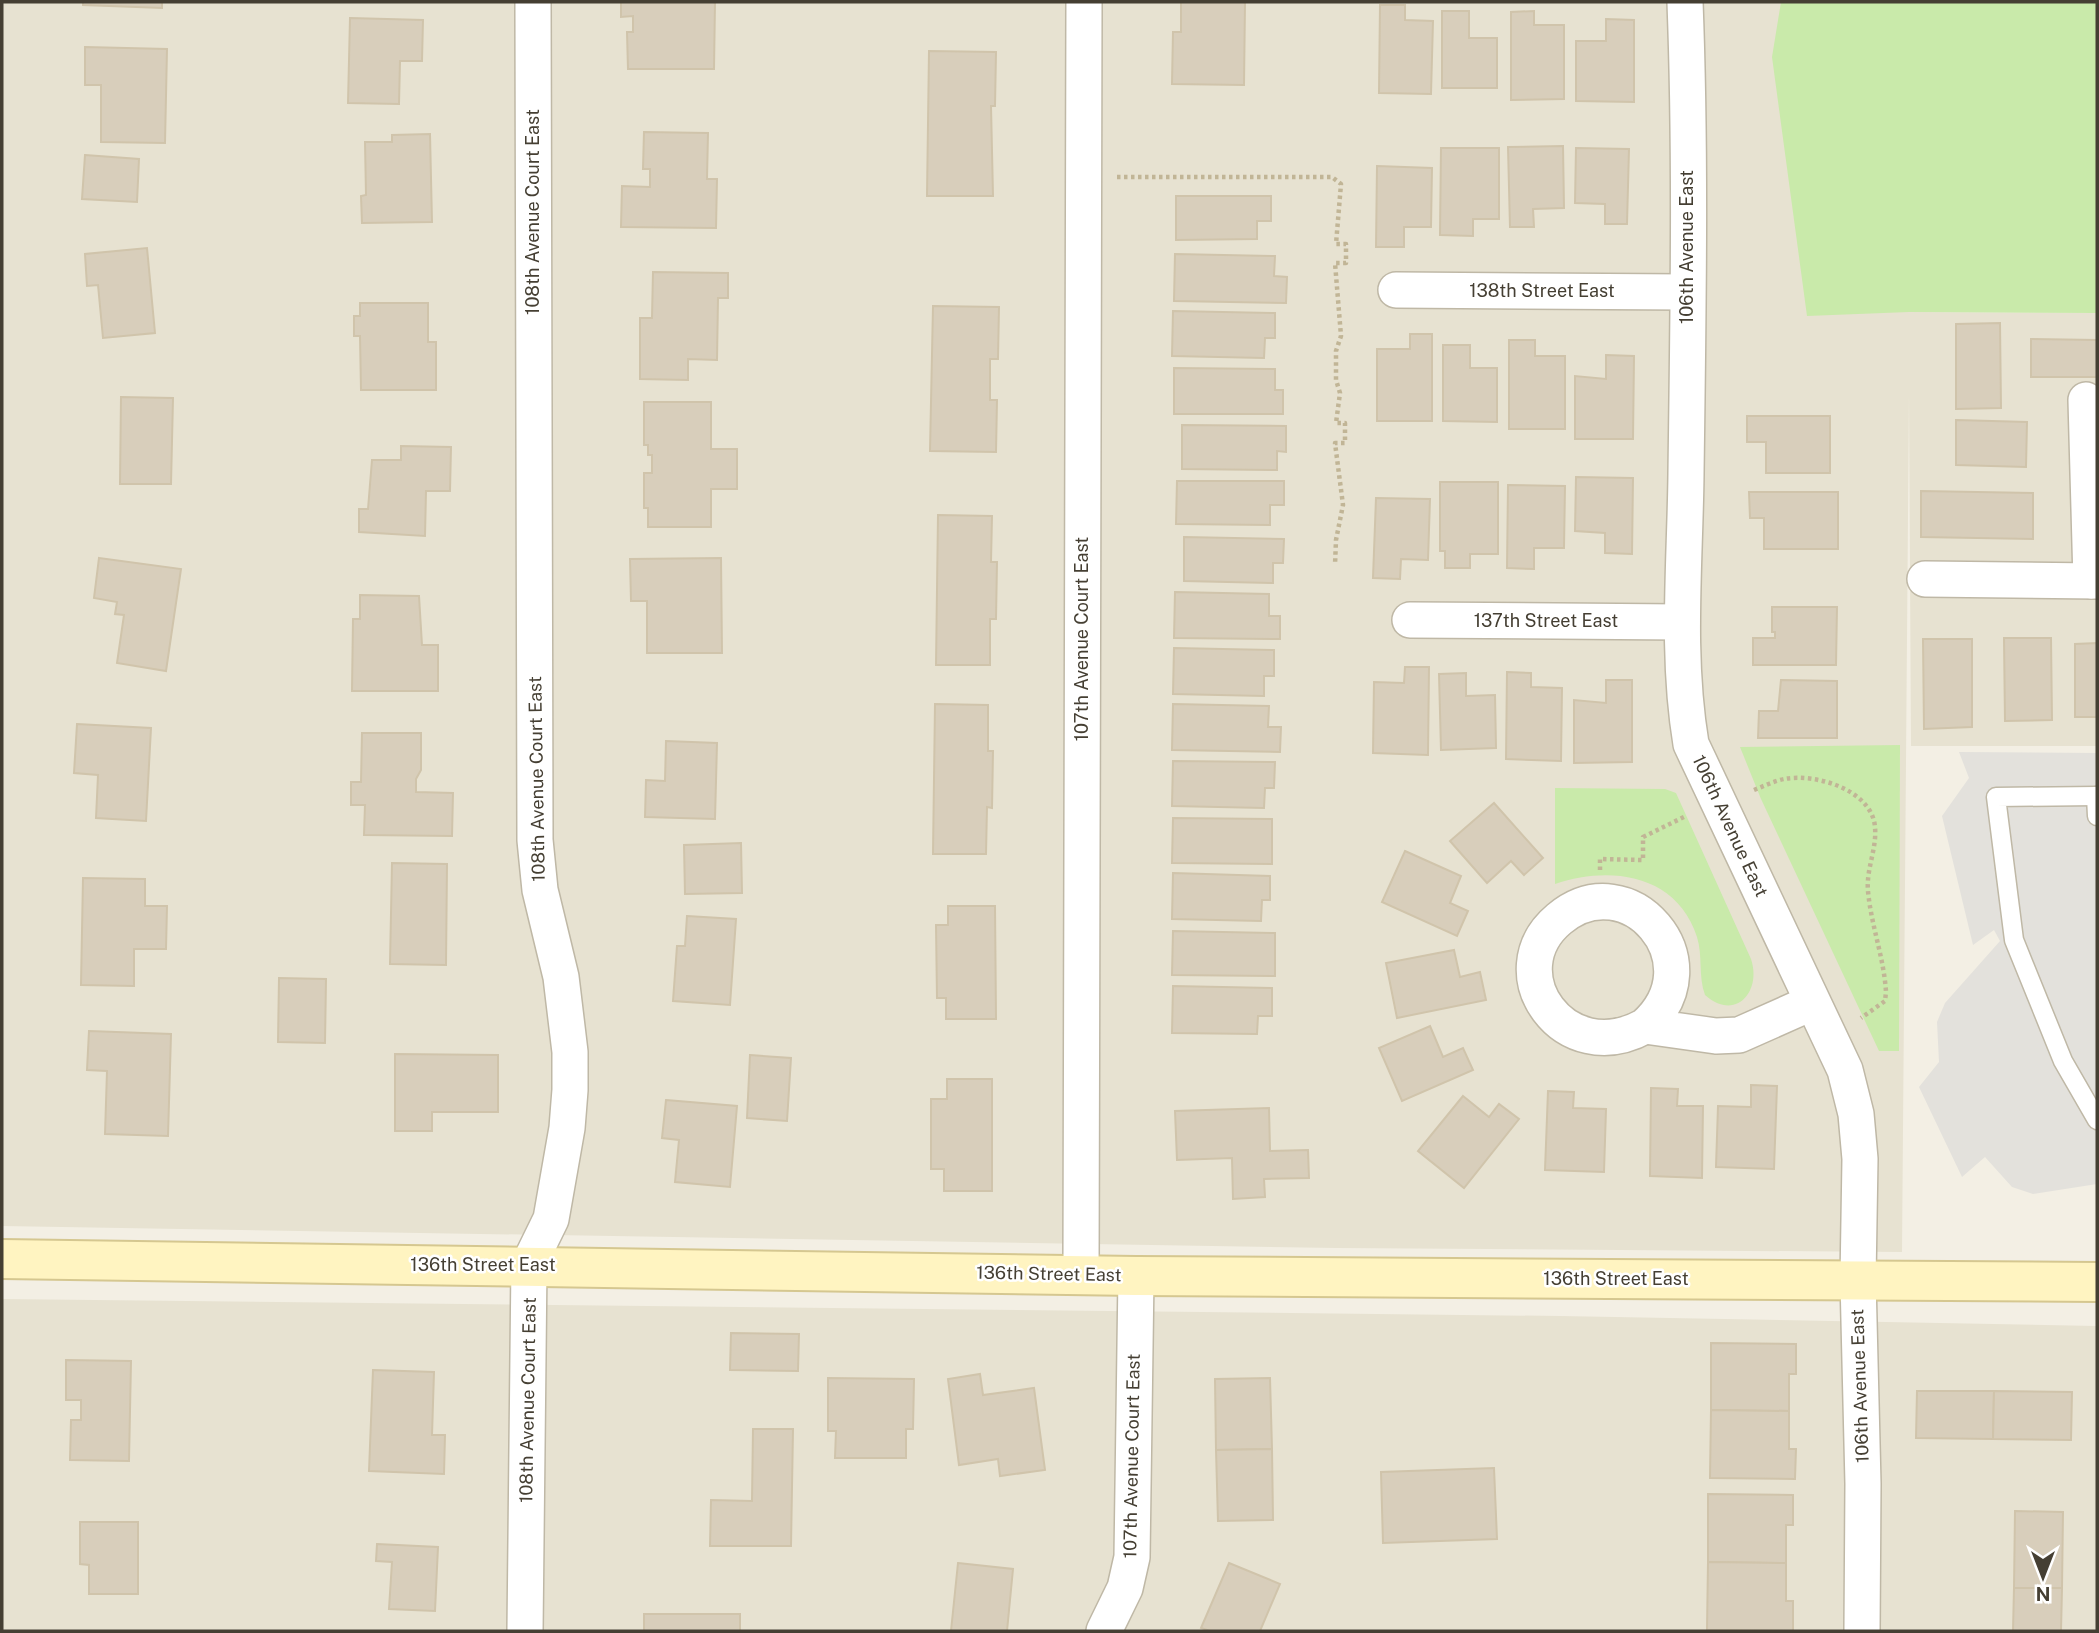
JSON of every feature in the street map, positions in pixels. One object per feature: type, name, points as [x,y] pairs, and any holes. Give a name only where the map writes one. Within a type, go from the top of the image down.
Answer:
[{"type":"street","name":"108th Avenue Court East","points":[[525,1631],[529,1265],[551,1219],[567,1128],[570,1090],[570,1052],[561,977],[540,890],[535,840],[533,2]]},
{"type":"street","name":"107th Avenue Court East","points":[[1081,1275],[1084,2]]},
{"type":"street","name":"106th Avenue East","points":[[1685,2],[1687,292],[1682,622],[1684,700],[1691,744],[1811,1003],[1845,1070],[1856,1114],[1861,1200],[1858,1280],[1863,1484],[1862,1631]]},
{"type":"street","name":"138th Street East","points":[[1396,290],[1687,292]]},
{"type":"street","points":[[1925,579],[2094,581],[2086,400]]},
{"type":"street","name":"137th Street East","points":[[1410,620],[1682,622]]},
{"type":"street","points":[[1645,1026],[1696,1035],[1739,1035],[1811,1003]]},
{"type":"street","name":"136th Street East","points":[[2,1259],[258,1265],[529,1265],[1136,1276],[2097,1282]]},
{"type":"street","name":"107th Avenue Court East","points":[[1104,1631],[1125,1588],[1132,1557],[1136,1276]]},
{"type":"lane","points":[[2097,816],[2097,796],[1996,797],[2014,940],[2063,1061],[2097,1120]]},
{"type":"path","points":[[1083,180],[1111,180],[1127,175],[1332,177],[1341,184],[1336,244],[1346,244],[1346,263],[1335,263],[1341,337],[1336,351],[1340,401],[1336,423],[1345,423],[1345,443],[1335,443],[1343,505],[1336,540],[1335,565]]},
{"type":"path","points":[[1754,790],[1784,779],[1809,779],[1831,784],[1859,797],[1872,814],[1876,835],[1867,877],[1886,992],[1885,1001],[1860,1018]]},
{"type":"path","points":[[1599,878],[1600,859],[1643,860],[1643,837],[1690,814]]},
{"type":"shaded area","points":[[2,2],[1910,2],[1909,312],[2097,313],[2097,746],[1911,746],[1909,394],[1902,1252],[1336,1248],[2,1226]]},
{"type":"shaded area","points":[[1959,752],[2097,753],[2097,1184],[2033,1194],[2012,1187],[1985,1157],[1962,1177],[1919,1087],[1939,1062],[1937,1022],[1945,1003],[2000,941],[1994,930],[1973,945],[1942,816],[1969,778]]},
{"type":"shaded area","points":[[2,1299],[1560,1316],[2097,1326],[2097,1631],[2,1631]]},
{"type":"green space","points":[[1781,2],[2097,2],[2097,313],[1909,312],[1807,316],[1772,57]]},
{"type":"green space","points":[[1900,745],[1899,1051],[1879,1051],[1761,799],[1740,747]]},
{"type":"green space","points":[[1555,788],[1665,789],[1676,793],[1751,959],[1753,982],[1743,1000],[1726,1005],[1716,1003],[1705,995],[1697,937],[1687,916],[1674,899],[1658,888],[1639,880],[1598,875],[1555,884]]},
{"type":"building","points":[[83,2],[162,2],[162,8],[83,5]]},
{"type":"building","points":[[621,2],[715,2],[714,69],[628,69],[627,32],[633,32],[633,16],[621,17]]},
{"type":"building","points":[[1181,2],[1245,2],[1244,85],[1172,84],[1173,32],[1181,32]]},
{"type":"building","points":[[1380,5],[1405,5],[1405,20],[1433,21],[1431,94],[1379,93]]},
{"type":"building","points":[[1442,11],[1469,11],[1469,38],[1497,38],[1497,88],[1442,88]]},
{"type":"building","points":[[1534,11],[1534,25],[1564,25],[1564,99],[1511,100],[1511,12]]},
{"type":"building","points":[[350,18],[423,20],[422,61],[400,61],[399,104],[348,103]]},
{"type":"building","points":[[1606,19],[1634,20],[1634,102],[1576,101],[1576,41],[1606,41]]},
{"type":"building","points":[[85,47],[167,49],[165,143],[101,142],[101,85],[85,85]]},
{"type":"building","points":[[929,51],[996,52],[995,106],[991,106],[993,196],[927,196]]},
{"type":"building","points":[[644,132],[708,133],[707,179],[717,179],[716,228],[621,227],[622,186],[650,187],[650,169],[643,169]]},
{"type":"building","points":[[430,134],[432,222],[362,223],[361,196],[366,195],[365,142],[392,142],[392,135]]},
{"type":"building","points":[[1563,146],[1564,208],[1533,209],[1534,227],[1510,227],[1508,147]]},
{"type":"building","points":[[1441,148],[1499,148],[1499,219],[1473,219],[1473,236],[1440,235]]},
{"type":"building","points":[[1576,148],[1629,149],[1627,224],[1605,224],[1605,204],[1575,203]]},
{"type":"building","points":[[85,155],[139,159],[137,202],[82,199]]},
{"type":"building","points":[[1377,166],[1432,168],[1431,227],[1404,227],[1404,247],[1376,247]]},
{"type":"building","points":[[1176,196],[1271,196],[1271,221],[1257,221],[1257,239],[1176,240]]},
{"type":"building","points":[[147,248],[155,333],[103,338],[98,285],[87,286],[85,254]]},
{"type":"building","points":[[1175,254],[1275,256],[1274,276],[1287,277],[1286,303],[1174,301]]},
{"type":"building","points":[[653,272],[728,273],[728,298],[718,298],[717,360],[688,359],[688,380],[640,379],[640,318],[652,318]]},
{"type":"building","points":[[360,303],[428,303],[428,342],[436,342],[436,390],[361,390],[360,336],[354,336],[354,316],[360,316]]},
{"type":"building","points":[[933,306],[999,307],[998,359],[990,359],[990,400],[997,400],[996,452],[930,451]]},
{"type":"building","points":[[1173,311],[1275,313],[1275,338],[1265,338],[1264,358],[1172,356]]},
{"type":"building","points":[[2000,323],[2001,408],[1956,409],[1956,324]]},
{"type":"building","points":[[1410,334],[1432,334],[1432,421],[1377,421],[1377,349],[1410,349]]},
{"type":"building","points":[[2031,339],[2097,340],[2097,377],[2031,377]]},
{"type":"building","points":[[1509,340],[1535,340],[1535,356],[1565,356],[1565,429],[1509,429]]},
{"type":"building","points":[[1443,345],[1470,345],[1470,368],[1497,368],[1497,422],[1443,421]]},
{"type":"building","points":[[1606,355],[1634,356],[1633,439],[1575,439],[1575,376],[1606,379]]},
{"type":"building","points":[[1174,368],[1275,369],[1275,390],[1283,390],[1283,414],[1174,414]]},
{"type":"building","points":[[121,397],[173,398],[171,484],[120,484]]},
{"type":"building","points":[[644,402],[711,402],[711,449],[737,449],[737,489],[711,489],[711,527],[648,527],[648,508],[644,508],[644,473],[652,473],[652,455],[648,455],[648,445],[644,445]]},
{"type":"building","points":[[1747,416],[1830,416],[1830,473],[1766,473],[1766,442],[1747,442]]},
{"type":"building","points":[[1956,420],[2027,422],[2026,467],[1956,465]]},
{"type":"building","points":[[1182,425],[1286,426],[1286,452],[1277,451],[1277,470],[1182,469]]},
{"type":"building","points":[[401,446],[451,447],[450,491],[426,491],[425,536],[359,532],[359,509],[368,509],[372,460],[401,460]]},
{"type":"building","points":[[1576,477],[1633,478],[1632,554],[1605,553],[1605,533],[1575,531]]},
{"type":"building","points":[[1177,481],[1284,481],[1284,505],[1270,505],[1270,525],[1176,524]]},
{"type":"building","points":[[1440,482],[1498,482],[1498,554],[1470,554],[1470,568],[1445,568],[1445,551],[1440,551]]},
{"type":"building","points":[[1508,485],[1565,486],[1564,548],[1534,548],[1534,569],[1507,568]]},
{"type":"building","points":[[1921,491],[2033,493],[2033,539],[1921,537]]},
{"type":"building","points":[[1749,492],[1838,492],[1838,549],[1764,549],[1764,518],[1750,518]]},
{"type":"building","points":[[1376,498],[1430,499],[1428,560],[1401,559],[1400,579],[1373,578]]},
{"type":"building","points":[[938,515],[992,516],[991,562],[997,562],[996,619],[990,619],[990,665],[936,665]]},
{"type":"building","points":[[1184,537],[1284,539],[1283,563],[1273,563],[1273,583],[1184,581]]},
{"type":"building","points":[[99,558],[181,569],[166,671],[117,663],[124,615],[115,614],[117,602],[94,598]]},
{"type":"building","points":[[721,558],[722,653],[647,653],[647,601],[631,601],[630,559]]},
{"type":"building","points":[[1175,592],[1269,594],[1269,616],[1280,616],[1280,639],[1174,638]]},
{"type":"building","points":[[360,595],[419,596],[422,645],[438,645],[438,691],[352,691],[353,619],[360,619]]},
{"type":"building","points":[[1772,607],[1837,607],[1836,665],[1753,665],[1753,638],[1775,638],[1775,632],[1772,632]]},
{"type":"building","points":[[2004,638],[2051,638],[2052,720],[2005,721]]},
{"type":"building","points":[[1923,639],[1972,639],[1972,727],[1924,729]]},
{"type":"building","points":[[2097,643],[2097,717],[2075,717],[2075,644]]},
{"type":"building","points":[[1174,648],[1274,650],[1274,676],[1264,676],[1264,696],[1173,694]]},
{"type":"building","points":[[1405,667],[1429,667],[1428,755],[1373,753],[1374,682],[1404,683]]},
{"type":"building","points":[[1507,672],[1531,673],[1531,687],[1562,688],[1561,761],[1506,759]]},
{"type":"building","points":[[1466,673],[1466,696],[1495,695],[1496,748],[1441,750],[1439,674]]},
{"type":"building","points":[[1606,680],[1632,680],[1632,762],[1574,763],[1574,700],[1606,703]]},
{"type":"building","points":[[1781,680],[1837,681],[1837,738],[1758,738],[1759,711],[1778,711]]},
{"type":"building","points":[[935,704],[988,705],[988,751],[993,751],[992,808],[987,807],[986,854],[933,854]]},
{"type":"building","points":[[1173,704],[1269,706],[1268,727],[1281,727],[1280,752],[1172,750]]},
{"type":"building","points":[[77,724],[151,728],[146,821],[96,818],[98,775],[74,773]]},
{"type":"building","points":[[362,733],[421,733],[421,770],[416,779],[416,792],[453,793],[452,836],[364,835],[365,805],[351,805],[351,782],[361,782]]},
{"type":"building","points":[[666,741],[717,743],[715,819],[645,817],[646,780],[665,781]]},
{"type":"building","points":[[1173,761],[1275,762],[1274,788],[1265,788],[1264,808],[1172,806]]},
{"type":"building","points":[[1494,803],[1543,858],[1524,875],[1511,861],[1487,883],[1450,841]]},
{"type":"building","points":[[1173,818],[1272,819],[1272,864],[1172,863]]},
{"type":"building","points":[[741,843],[742,893],[685,894],[684,845]]},
{"type":"building","points":[[1405,851],[1461,876],[1450,903],[1468,911],[1457,936],[1382,902]]},
{"type":"building","points":[[392,863],[447,864],[446,965],[390,964]]},
{"type":"building","points":[[1173,873],[1270,876],[1270,900],[1262,900],[1261,921],[1172,919]]},
{"type":"building","points":[[83,878],[145,879],[145,906],[167,906],[166,949],[134,949],[134,986],[81,985]]},
{"type":"building","points":[[948,906],[995,906],[996,1019],[946,1019],[946,998],[937,998],[936,925],[948,925]]},
{"type":"building","points":[[687,916],[736,919],[730,1005],[673,1001],[677,946],[685,946]]},
{"type":"building","points":[[1173,931],[1275,933],[1275,976],[1172,975]]},
{"type":"building","points":[[1454,950],[1460,977],[1480,972],[1486,1000],[1397,1018],[1386,963]]},
{"type":"building","points":[[279,978],[326,979],[325,1043],[278,1042]]},
{"type":"building","points":[[1173,986],[1272,988],[1272,1016],[1258,1016],[1257,1034],[1172,1033]]},
{"type":"building","points":[[1430,1026],[1443,1057],[1463,1048],[1473,1070],[1402,1101],[1379,1048]]},
{"type":"building","points":[[89,1031],[171,1034],[168,1136],[105,1134],[107,1071],[87,1070]]},
{"type":"building","points":[[395,1054],[498,1055],[498,1112],[432,1112],[432,1131],[395,1131]]},
{"type":"building","points":[[750,1055],[791,1058],[787,1121],[747,1118]]},
{"type":"building","points":[[947,1079],[992,1079],[992,1191],[944,1191],[944,1169],[931,1169],[931,1099],[947,1099]]},
{"type":"building","points":[[1751,1085],[1777,1086],[1774,1169],[1716,1167],[1718,1106],[1751,1107]]},
{"type":"building","points":[[1651,1088],[1678,1089],[1677,1106],[1703,1106],[1702,1178],[1650,1176]]},
{"type":"building","points":[[1548,1091],[1574,1092],[1573,1108],[1606,1109],[1604,1172],[1545,1170]]},
{"type":"building","points":[[1463,1096],[1489,1117],[1499,1104],[1519,1119],[1464,1188],[1418,1151]]},
{"type":"building","points":[[666,1100],[737,1106],[730,1187],[675,1182],[679,1140],[662,1138]]},
{"type":"building","points":[[1269,1108],[1270,1151],[1308,1150],[1309,1178],[1264,1179],[1265,1197],[1233,1199],[1232,1158],[1177,1160],[1175,1111]]},
{"type":"building","points":[[731,1333],[799,1334],[798,1371],[730,1370]]},
{"type":"building","points":[[1711,1343],[1796,1344],[1796,1374],[1789,1374],[1789,1411],[1711,1410]]},
{"type":"building","points":[[66,1360],[131,1361],[129,1461],[70,1460],[71,1420],[81,1420],[81,1400],[66,1400]]},
{"type":"building","points":[[373,1370],[434,1372],[432,1435],[445,1435],[444,1474],[369,1471]]},
{"type":"building","points":[[980,1374],[983,1395],[1034,1388],[1045,1470],[1000,1476],[998,1459],[959,1465],[948,1379]]},
{"type":"building","points":[[828,1378],[914,1379],[913,1429],[906,1429],[906,1458],[835,1458],[836,1431],[828,1431]]},
{"type":"building","points":[[1270,1378],[1272,1449],[1216,1450],[1215,1379]]},
{"type":"building","points":[[1917,1391],[1994,1391],[1993,1439],[1916,1438]]},
{"type":"building","points":[[1994,1391],[2072,1392],[2071,1440],[1993,1439]]},
{"type":"building","points":[[1711,1410],[1789,1411],[1789,1449],[1796,1449],[1795,1479],[1710,1478]]},
{"type":"building","points":[[753,1429],[793,1429],[791,1546],[710,1546],[711,1500],[752,1501]]},
{"type":"building","points":[[1272,1449],[1273,1520],[1218,1521],[1216,1450]]},
{"type":"building","points":[[1494,1468],[1497,1539],[1383,1543],[1381,1472]]},
{"type":"building","points":[[1708,1494],[1793,1495],[1793,1525],[1786,1525],[1786,1563],[1708,1562]]},
{"type":"building","points":[[2015,1511],[2063,1512],[2062,1588],[2014,1588]]},
{"type":"building","points":[[80,1522],[138,1522],[138,1594],[89,1594],[89,1565],[80,1564]]},
{"type":"building","points":[[377,1544],[438,1547],[435,1611],[389,1609],[392,1562],[376,1561]]},
{"type":"building","points":[[1708,1562],[1786,1563],[1786,1601],[1793,1601],[1793,1631],[1707,1630]]},
{"type":"building","points":[[958,1563],[1013,1569],[1007,1631],[951,1631]]},
{"type":"building","points":[[1229,1563],[1280,1584],[1260,1631],[1210,1631],[1201,1628]]},
{"type":"building","points":[[2014,1588],[2062,1588],[2061,1631],[2013,1631]]},
{"type":"building","points":[[644,1614],[740,1614],[740,1631],[644,1631]]}]
